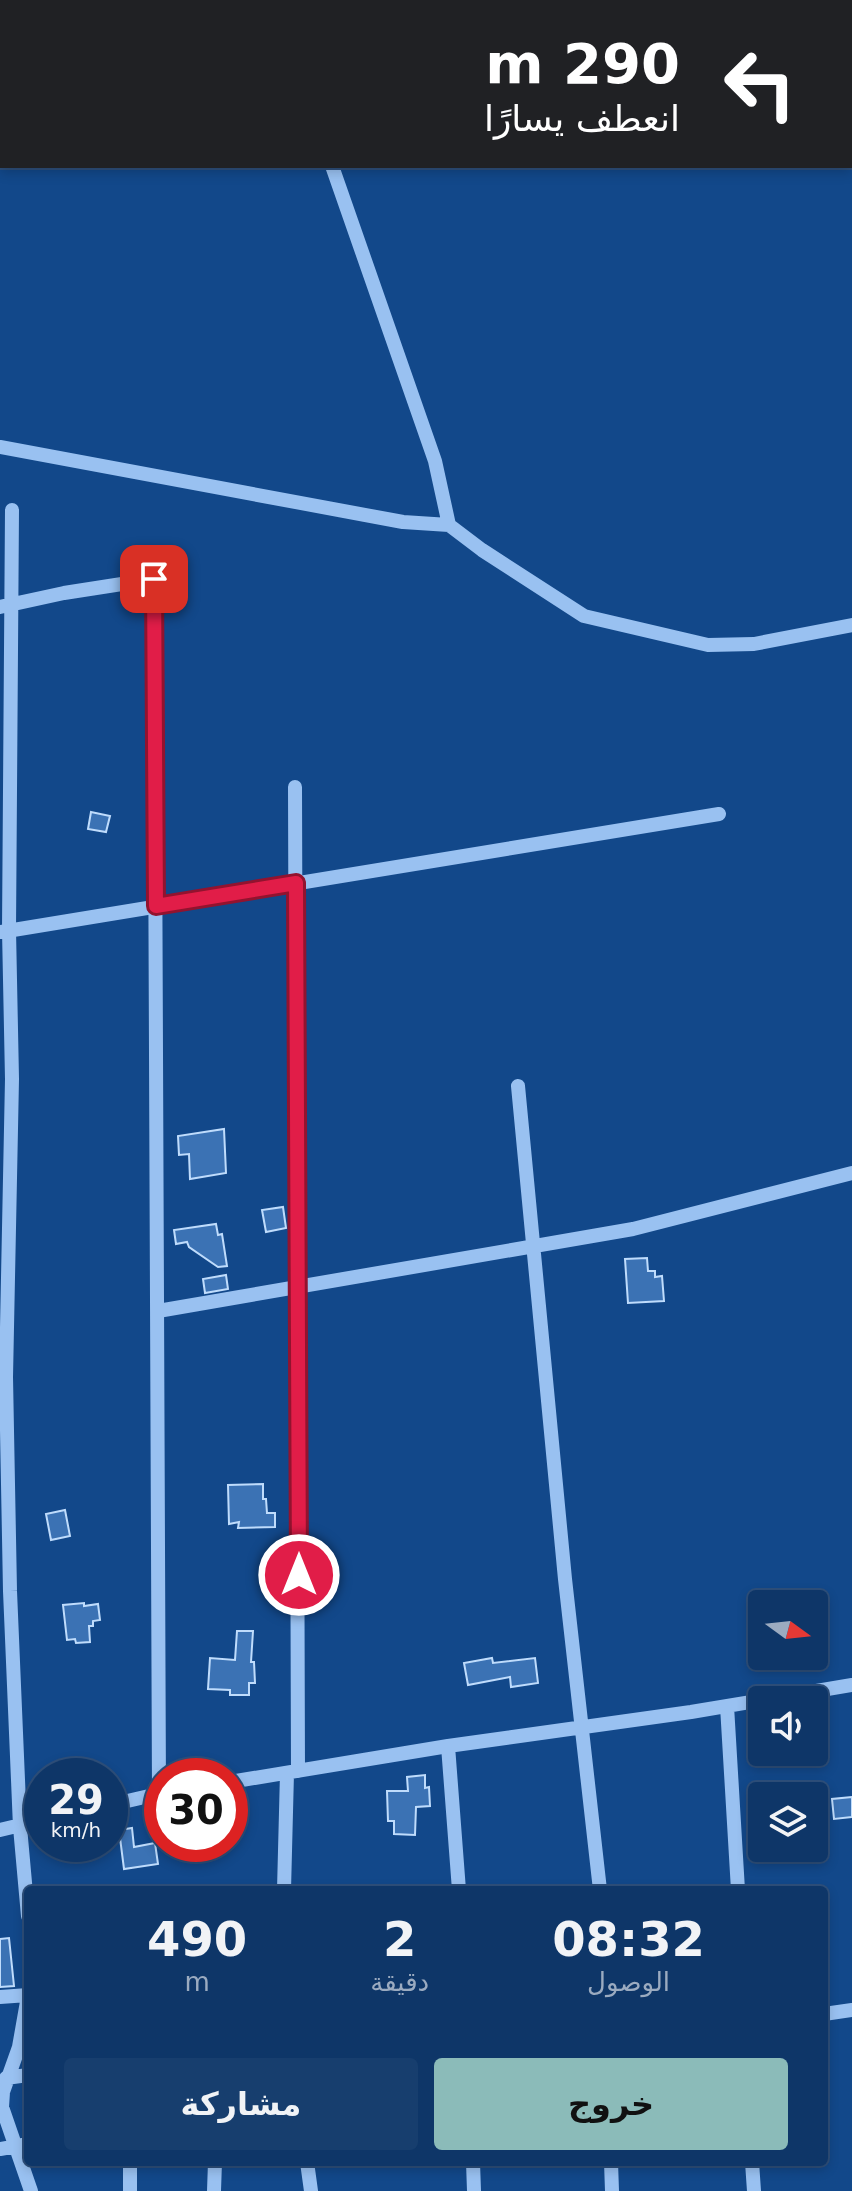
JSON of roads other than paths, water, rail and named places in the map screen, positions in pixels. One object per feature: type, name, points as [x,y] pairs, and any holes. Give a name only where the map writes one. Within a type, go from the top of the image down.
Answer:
[{"type":"street","points":[[333,168],[435,461],[449,525]]},
{"type":"street","points":[[0,447],[403,522],[449,525],[584,616],[708,645],[730,646],[852,625]]},
{"type":"street","points":[[12,510],[6,606],[4,931],[12,1079],[3,1378],[5,1592],[25,1886]]},
{"type":"street","points":[[154,560],[160,1758]]},
{"type":"street","points":[[6,606],[154,579]]},
{"type":"street","points":[[284,1886],[293,1772],[298,1287],[295,787]]},
{"type":"street","points":[[4,931],[719,814]]},
{"type":"street","points":[[518,1086],[565,1579],[600,1886]]},
{"type":"street","points":[[158,1311],[633,1229],[852,1173]]},
{"type":"street","points":[[248,1779],[852,1685]]},
{"type":"street","points":[[727,1706],[738,1886]]},
{"type":"street","points":[[448,1746],[459,1886]]},
{"type":"street","points":[[0,1830],[24,1826]]},
{"type":"street","points":[[0,1997],[24,1996]]},
{"type":"street","points":[[828,2013],[852,2010]]},
{"type":"street","points":[[24,2019],[19,2047],[6,2078],[2,2107],[31,2191]]},
{"type":"street","points":[[6,2078],[24,2076]]},
{"type":"street","points":[[130,2166],[130,2191]]},
{"type":"street","points":[[214,2191],[215,2166]]},
{"type":"street","points":[[308,2166],[311,2191]]},
{"type":"street","points":[[473,2166],[474,2191]]},
{"type":"street","points":[[611,2166],[612,2191]]},
{"type":"street","points":[[752,2166],[754,2191]]}]
